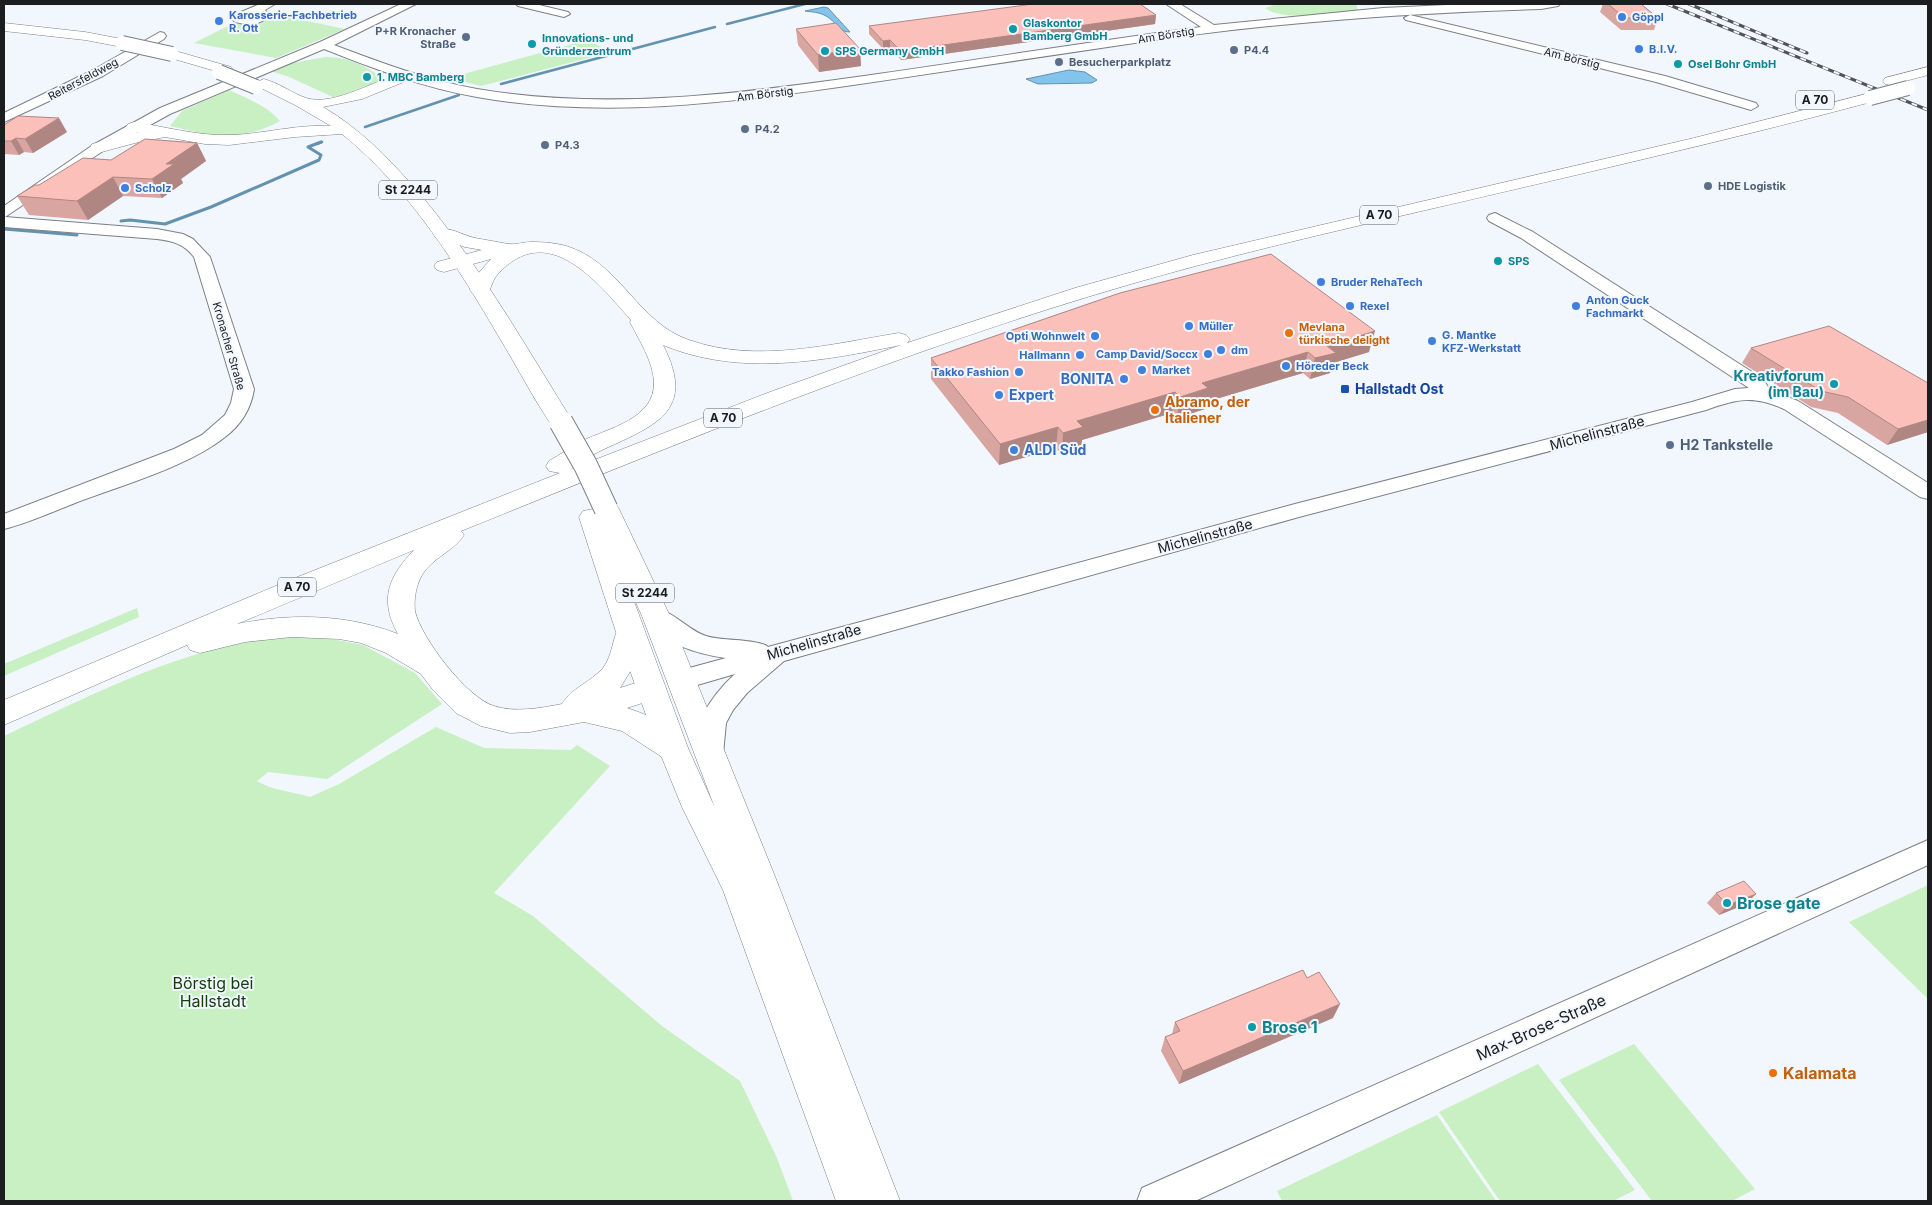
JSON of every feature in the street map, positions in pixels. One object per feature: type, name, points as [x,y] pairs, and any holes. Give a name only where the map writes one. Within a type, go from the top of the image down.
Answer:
[{"type":"main road","name":"St 2244","points":[[4,29],[120,44],[169,55],[223,71],[260,85],[301,105],[339,129],[378,158],[442,233],[453,264],[510,363],[554,424]]},
{"type":"main road","points":[[384,85],[389,76],[386,68]]},
{"type":"main road","name":"A 70","points":[[4,713],[349,565],[532,492],[834,376],[987,322],[1085,291],[1284,237],[1776,116],[1853,91],[1928,71]]},
{"type":"main road","points":[[258,137],[294,122],[298,118],[301,105],[325,104],[343,100],[410,77]]},
{"type":"main road","points":[[134,126],[220,140],[299,131],[339,129],[343,116],[350,106],[410,77]]},
{"type":"main road","name":"A 70","points":[[1471,177],[1753,110],[1776,116],[1798,118],[1928,82]]},
{"type":"main road","points":[[165,110],[162,117],[169,132]]},
{"type":"main road","name":"St 2244","points":[[339,129],[369,160],[453,264],[480,290],[554,424],[572,471],[599,511],[656,616],[759,879],[879,1201]]},
{"type":"main road","points":[[98,148],[133,138],[169,132]]},
{"type":"main road","name":"A 70","points":[[4,694],[317,561],[750,393],[900,338],[1117,268],[1384,197]]},
{"type":"main road","points":[[442,233],[472,243],[527,249]]},
{"type":"main road","points":[[480,290],[483,278],[494,265],[527,249]]},
{"type":"main road","points":[[453,264],[499,252],[527,249],[561,251],[579,258],[604,279],[652,332],[685,346],[720,355],[750,358],[811,354],[900,338]]},
{"type":"main road","points":[[554,468],[590,447],[636,427],[646,420],[660,404],[664,390],[664,374],[637,316]]},
{"type":"main road","points":[[432,669],[402,616],[403,593],[411,571],[428,550],[447,537],[532,492]]},
{"type":"main road","name":"St 2244","points":[[599,511],[630,632],[673,748],[698,807],[739,888],[857,1201]]},
{"type":"main road","points":[[64,687],[213,639],[261,630],[325,627],[370,635],[386,640],[432,669],[465,702],[478,712],[492,718],[531,720],[570,713],[612,714],[640,724],[673,748]]},
{"type":"main road","points":[[570,713],[599,691],[620,668],[625,657],[630,632]]},
{"type":"main road","name":"Michelinstraße","points":[[570,713],[680,680]]},
{"type":"street","points":[[4,213],[98,148],[165,110],[324,45],[410,4]]},
{"type":"street","points":[[522,4],[564,14],[552,18]]},
{"type":"street","name":"Am Börstig","points":[[1172,4],[1211,28]]},
{"type":"street","name":"Am Börstig","points":[[1466,8],[1479,4]]},
{"type":"street","name":"Am Börstig","points":[[324,45],[410,77],[462,90],[534,100],[628,103],[696,100],[825,86],[1211,28],[1302,18],[1392,11],[1554,4]]},
{"type":"street","name":"Am Börstig","points":[[1392,11],[1419,20],[1667,81],[1753,110]]},
{"type":"street","points":[[347,34],[343,43],[353,56]]},
{"type":"street","name":"Reitersfeldweg","points":[[4,118],[98,73],[160,36]]},
{"type":"street","points":[[291,58],[327,54],[353,56]]},
{"type":"street","name":"Michelinstraße","points":[[1496,218],[1527,235],[1756,383],[1761,392]]},
{"type":"street","name":"Kronacher Straße","points":[[4,222],[175,236],[192,244],[202,257],[244,389],[243,404],[233,418],[218,433],[195,448],[4,522]]},
{"type":"street","name":"Michelinstraße","points":[[680,680],[1295,511],[1744,393],[1761,392],[1775,397],[1813,418],[1928,492]]},
{"type":"street","points":[[656,616],[680,635],[705,644],[724,649],[785,650]]},
{"type":"street","points":[[710,756],[712,725],[723,704],[736,687],[785,650]]},
{"type":"street","name":"Max-Brose-Straße","points":[[1155,1201],[1928,852]]},
{"type":"green space","points":[[1277,4],[1356,4],[1358,11],[1296,16],[1284,15],[1265,8]]},
{"type":"green space","points":[[264,12],[345,29],[276,58],[194,43],[236,22],[244,23]]},
{"type":"green space","points":[[588,40],[611,52],[481,86],[449,78]]},
{"type":"green space","points":[[325,57],[340,58],[362,65],[381,77],[382,81],[335,98],[287,76],[270,71],[293,63]]},
{"type":"green space","points":[[229,90],[263,107],[280,121],[252,132],[226,135],[170,126],[182,111]]},
{"type":"green space","points":[[137,608],[139,617],[4,676],[4,664]]},
{"type":"green space","name":"Börstig bei Hallstadt","points":[[300,636],[326,638],[363,645],[415,673],[442,704],[327,779],[268,772],[257,781],[263,784],[310,797],[339,784],[436,727],[484,748],[571,750],[577,745],[610,766],[494,893],[533,916],[662,1026],[740,1081],[777,1158],[793,1201],[4,1201],[4,736],[111,686],[184,658],[260,640]]},
{"type":"green space","points":[[1928,885],[1928,999],[1849,922]]},
{"type":"green space","points":[[1634,1044],[1755,1189],[1732,1201],[1652,1201],[1559,1080]]},
{"type":"green space","points":[[1538,1064],[1635,1190],[1613,1201],[1500,1201],[1439,1112]]},
{"type":"green space","points":[[1437,1115],[1496,1201],[1282,1201],[1277,1191]]},
{"type":"water","points":[[824,7],[828,8],[850,32],[846,32],[823,15],[805,11]]},
{"type":"water","points":[[1069,70],[1085,72],[1097,80],[1092,83],[1038,84],[1026,79]]},
{"type":"building","name":"Glaskontor Bamberg GmbH","points":[[1033,4],[1140,4],[1156,15],[901,51],[890,40],[883,41],[869,26]]},
{"type":"building","points":[[1608,4],[1641,4],[1658,18],[1625,18]]},
{"type":"building","points":[[836,23],[860,49],[818,55],[796,29]]},
{"type":"building","points":[[18,116],[59,118],[25,139],[16,138],[11,141],[4,141],[4,125]]},
{"type":"building","points":[[145,139],[197,143],[166,164],[174,164],[152,179],[113,177],[77,201],[17,196],[83,158],[111,160]]},
{"type":"building","name":"Market","points":[[1271,254],[1375,331],[1327,346],[1336,353],[1315,358],[1308,352],[1202,383],[1208,388],[1180,397],[1175,392],[1077,421],[1083,427],[1063,433],[1058,427],[1000,444],[931,358],[1120,293]]},
{"type":"building","name":"Kreativforum (im Bau)","points":[[1829,326],[1928,383],[1928,420],[1898,429],[1848,397],[1821,391],[1751,348]]},
{"type":"building","points":[[1744,881],[1756,894],[1728,905],[1716,893]]},
{"type":"building","name":"Brose 1","points":[[1303,970],[1307,978],[1319,972],[1340,1004],[1183,1071],[1165,1037],[1180,1031],[1175,1022]]},
{"type":"waterway","points":[[727,24],[805,4]]},
{"type":"waterway","points":[[501,84],[715,27]]},
{"type":"waterway","points":[[365,127],[459,95]]},
{"type":"waterway","points":[[121,221],[130,220],[165,224],[211,207],[319,160],[321,155],[308,147],[321,142]]},
{"type":"waterway","points":[[317,144],[322,142]]},
{"type":"waterway","points":[[4,229],[77,235]]},
{"type":"railway","points":[[1667,4],[1928,110]]},
{"type":"railway","points":[[1689,4],[1807,53]]},
{"type":"place","name":"Göppl","points":[[1622,17]]},
{"type":"place","name":"Karosserie-Fachbetrieb R. Ott","points":[[219,21]]},
{"type":"place","name":"Glaskontor Bamberg GmbH","points":[[1013,29]]},
{"type":"place","name":"P+R Kronacher Straße","points":[[466,37]]},
{"type":"place","name":"Innovations- und Gründerzentrum","points":[[532,44]]},
{"type":"place","name":"B.I.V.","points":[[1639,49]]},
{"type":"place","name":"P4.4","points":[[1234,50]]},
{"type":"place","name":"SPS Germany GmbH","points":[[825,51]]},
{"type":"place","name":"Besucherparkplatz","points":[[1059,62]]},
{"type":"place","name":"Osel Bohr GmbH","points":[[1678,64]]},
{"type":"place","name":"1. MBC Bamberg","points":[[367,77]]},
{"type":"place","name":"P4.2","points":[[745,129]]},
{"type":"place","name":"P4.3","points":[[545,145]]},
{"type":"place","name":"HDE Logistik","points":[[1708,186]]},
{"type":"place","name":"Scholz","points":[[125,188]]},
{"type":"place","name":"SPS","points":[[1498,261]]},
{"type":"place","name":"Bruder RehaTech","points":[[1321,282]]},
{"type":"place","name":"Rexel","points":[[1350,306]]},
{"type":"place","name":"Anton Guck Fachmarkt","points":[[1576,306]]},
{"type":"place","name":"Müller","points":[[1189,326]]},
{"type":"place","name":"Mevlana türkische delight","points":[[1289,333]]},
{"type":"place","name":"Opti Wohnwelt","points":[[1095,336]]},
{"type":"place","name":"G. Mantke KFZ-Werkstatt","points":[[1432,341]]},
{"type":"place","name":"dm","points":[[1221,350]]},
{"type":"place","name":"Camp David/Soccx","points":[[1208,354]]},
{"type":"place","name":"Hallmann","points":[[1080,355]]},
{"type":"place","name":"Höreder Beck","points":[[1286,366]]},
{"type":"place","name":"Market","points":[[1142,370]]},
{"type":"place","name":"Takko Fashion","points":[[1019,372]]},
{"type":"place","name":"BONITA","points":[[1124,379]]},
{"type":"place","name":"Kreativforum (im Bau)","points":[[1834,384]]},
{"type":"place","name":"Hallstadt Ost","points":[[1345,389]]},
{"type":"place","name":"Expert","points":[[999,395]]},
{"type":"place","name":"Abramo, der Italiener","points":[[1155,410]]},
{"type":"place","name":"H2 Tankstelle","points":[[1670,445]]},
{"type":"place","name":"ALDI Süd","points":[[1014,450]]},
{"type":"place","name":"Brose gate","points":[[1727,903]]},
{"type":"place","name":"Brose 1","points":[[1252,1027]]},
{"type":"place","name":"Kalamata","points":[[1773,1073]]}]
